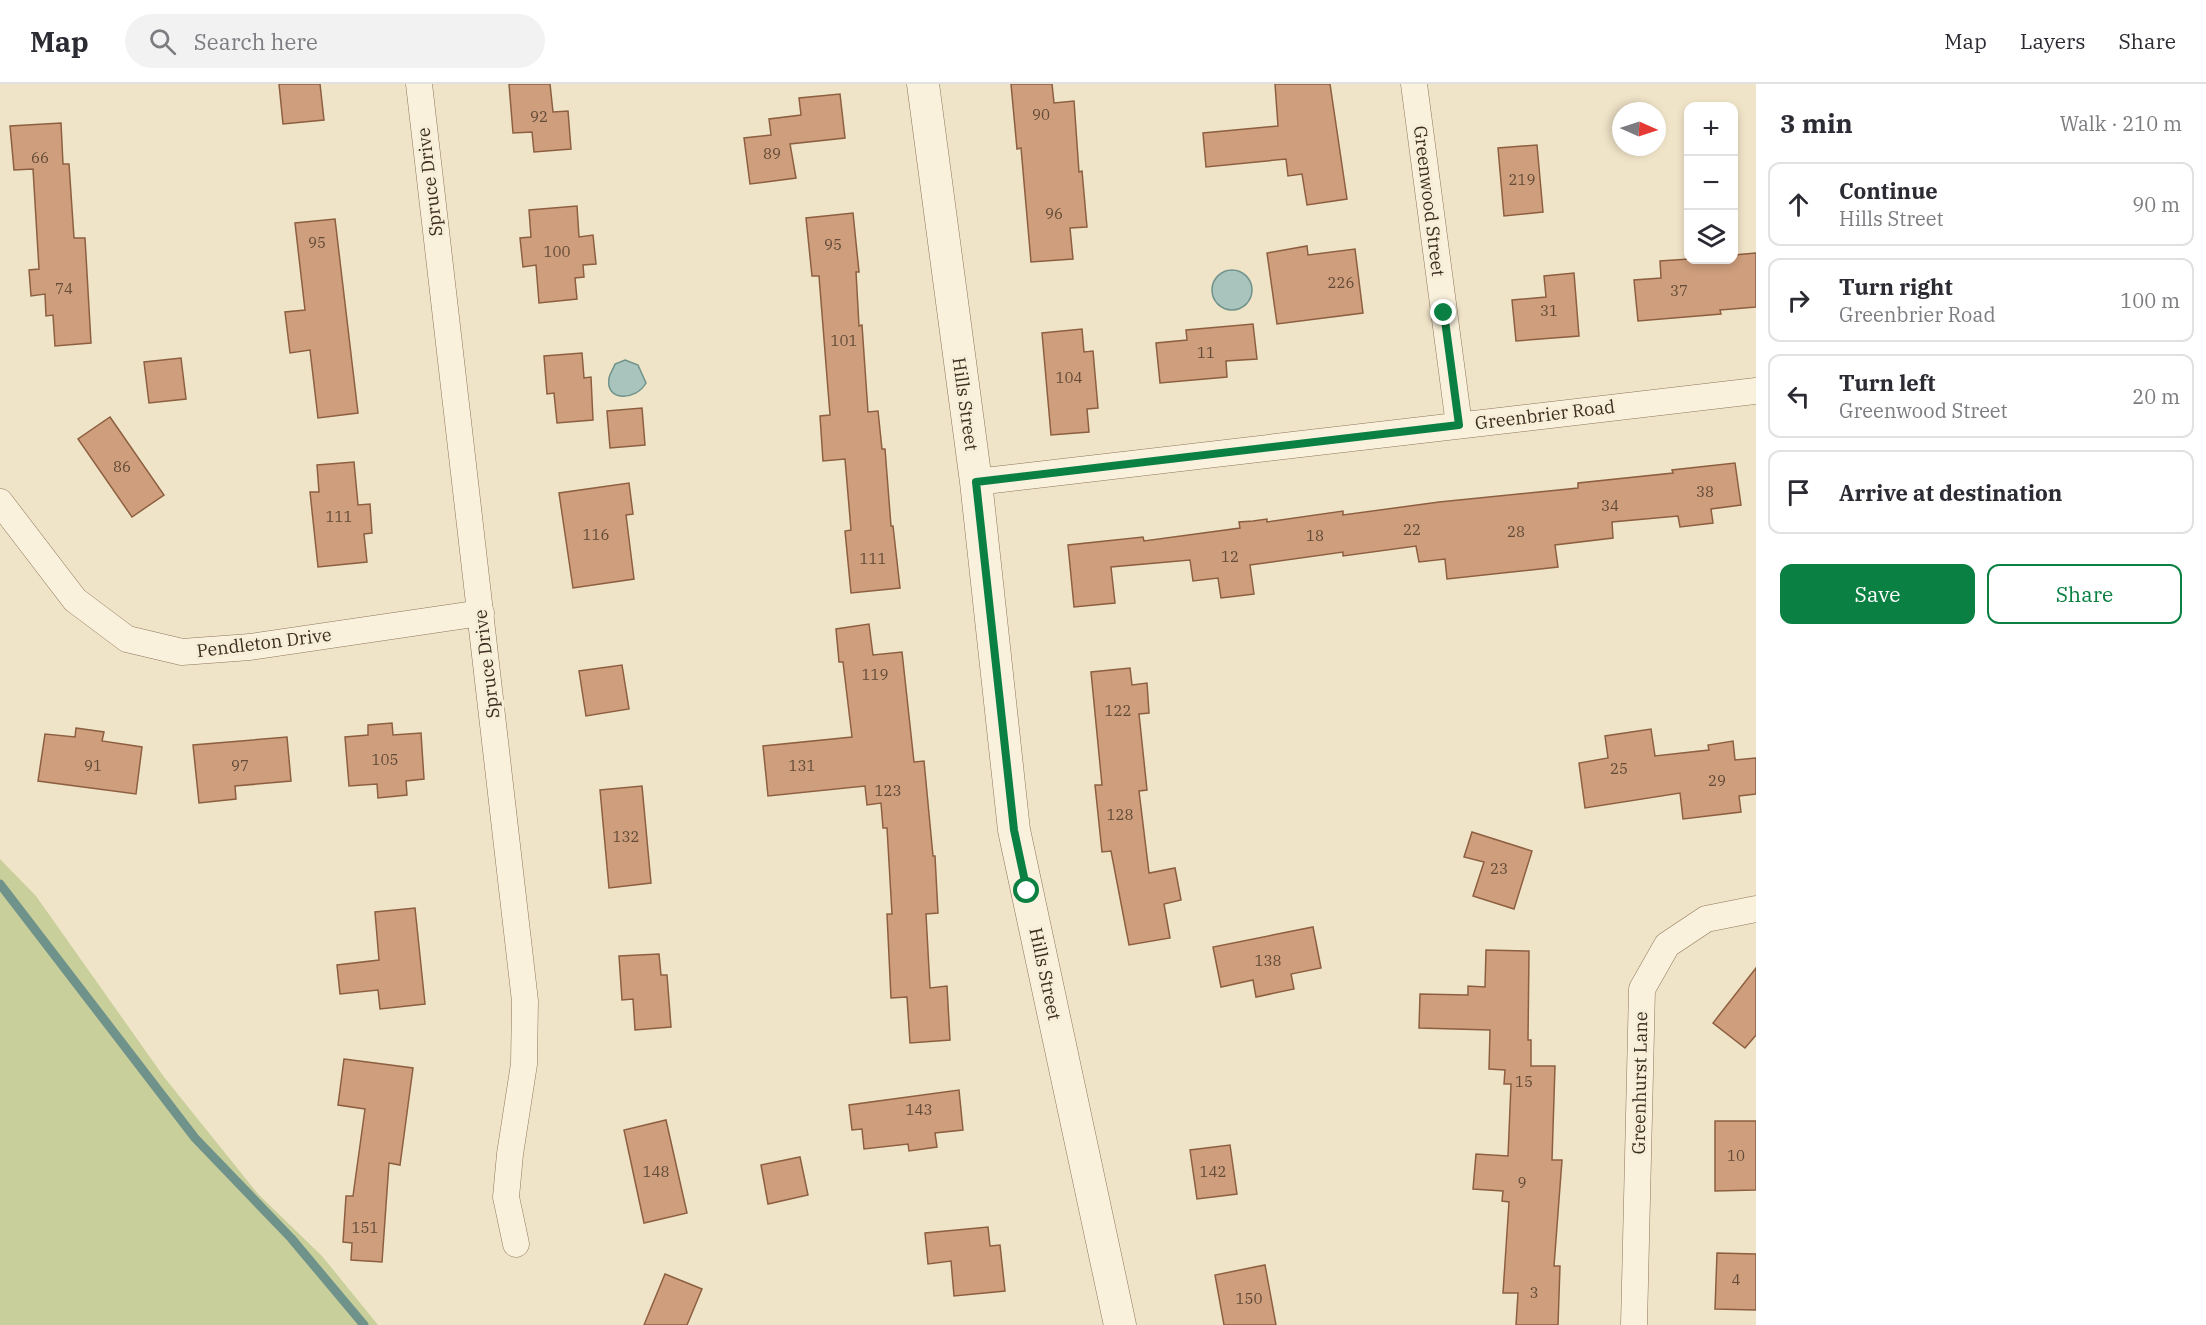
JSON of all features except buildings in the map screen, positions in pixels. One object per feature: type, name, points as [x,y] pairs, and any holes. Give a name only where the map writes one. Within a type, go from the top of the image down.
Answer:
[{"type":"street","name":"Spruce Drive","points":[[418,84],[525,1000],[524,1064],[510,1154],[506,1197],[516,1244]]},
{"type":"street","name":"Hills Street","points":[[923,84],[976,482],[1014,830],[1120,1325]]},
{"type":"street","name":"Greenwood Street","points":[[1414,84],[1459,425]]},
{"type":"street","name":"Greenbrier Road","points":[[976,482],[1756,391]]},
{"type":"street","name":"Pendleton Drive","points":[[0,502],[75,600],[127,639],[182,652],[250,647],[481,613]]},
{"type":"street","name":"Greenhurst Lane","points":[[1634,1325],[1642,989],[1667,945],[1706,920],[1756,909]]},
{"type":"green space","points":[[0,859],[36,896],[164,1077],[258,1194],[322,1256],[378,1325],[0,1325]]},
{"type":"water","points":[[1232,270],[1240,271],[1246,276],[1251,282],[1251,298],[1246,304],[1240,309],[1232,310],[1224,309],[1218,304],[1213,298],[1212,290],[1213,282],[1218,276],[1224,271]]},
{"type":"water","points":[[625,360],[638,365],[646,383],[629,396],[616,395],[609,386],[609,378],[615,364]]},
{"type":"waterway","points":[[0,884],[195,1138],[291,1238],[364,1325]]},
{"type":"route","points":[[1027,891],[1014,830],[976,482],[1459,425],[1444,313]]}]
